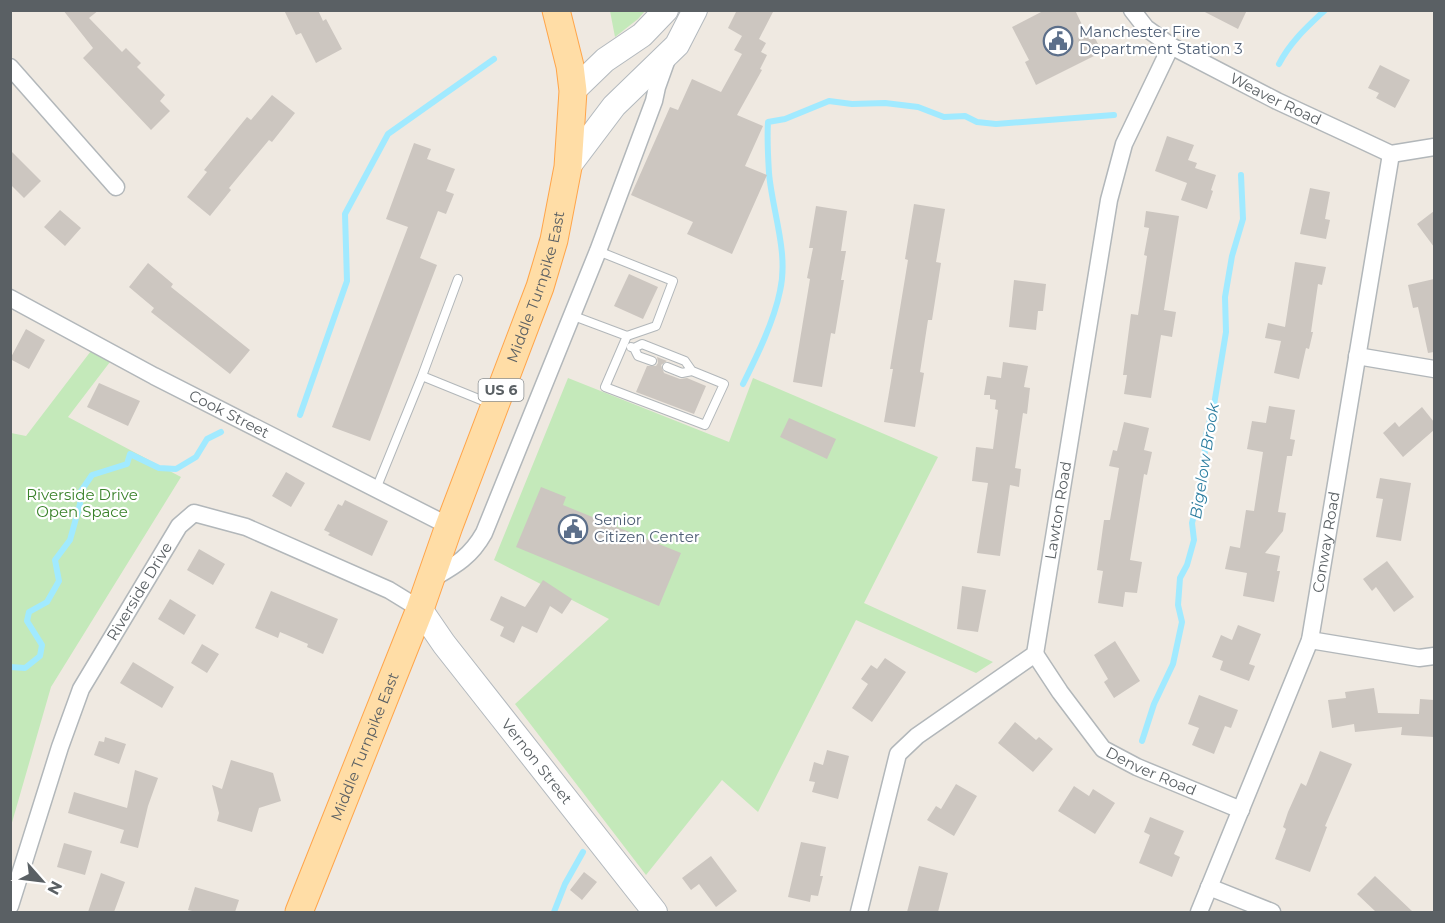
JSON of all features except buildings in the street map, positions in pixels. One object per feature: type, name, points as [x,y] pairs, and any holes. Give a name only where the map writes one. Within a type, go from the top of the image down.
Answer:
[{"type":"main road","name":"US 6","points":[[556,10],[570,66],[573,91],[568,167]]},
{"type":"main road","name":"Middle Turnpike East","points":[[299,912],[420,609],[449,526],[540,287],[554,240],[568,167]]},
{"type":"street","points":[[573,91],[605,60],[642,34],[666,10]]},
{"type":"street","name":"Middle Turnpike East","points":[[568,167],[614,106],[677,45],[695,10]]},
{"type":"street","name":"Weaver Road","points":[[1132,10],[1146,28],[1171,46],[1277,101],[1391,154]]},
{"type":"street","name":"Lawton Road","points":[[1035,654],[1109,200],[1124,144],[1171,46]]},
{"type":"street","name":"Middle Turnpike East","points":[[430,580],[464,559],[473,551],[484,533],[570,315],[598,251],[654,101],[668,54]]},
{"type":"street","points":[[10,67],[116,186]]},
{"type":"street","points":[[1391,154],[1434,147]]},
{"type":"street","name":"Conway Road","points":[[1199,912],[1310,640],[1391,154]]},
{"type":"street","name":"Cook Street","points":[[10,298],[154,376],[449,526]]},
{"type":"street","points":[[1357,356],[1434,369]]},
{"type":"street","name":"Riverside Drive","points":[[10,906],[60,747],[81,689],[179,526],[195,513],[246,527],[389,590],[420,609]]},
{"type":"street","name":"Vernon Street","points":[[420,609],[444,644],[655,912]]},
{"type":"street","points":[[1310,640],[1419,657],[1434,656]]},
{"type":"street","points":[[859,912],[898,754],[917,736],[1035,654]]},
{"type":"street","name":"Denver Road","points":[[1035,654],[1103,749],[1137,767],[1241,810]]},
{"type":"street","points":[[1209,887],[1272,912]]},
{"type":"lane","points":[[598,251],[673,281],[656,326],[625,340],[605,387],[705,425],[724,384],[692,371],[685,361],[642,344],[634,348]]},
{"type":"lane","points":[[376,489],[458,279]]},
{"type":"lane","points":[[570,315],[625,340],[634,348],[638,356],[652,361]]},
{"type":"lane","points":[[667,367],[682,373],[692,371]]},
{"type":"lane","points":[[422,376],[494,406]]},
{"type":"green space","points":[[610,10],[645,11],[615,37]]},
{"type":"green space","name":"Riverside Drive Open Space","points":[[94,347],[113,358],[68,417],[181,477],[51,687],[11,826],[11,433],[26,436]]},
{"type":"green space","points":[[568,378],[729,442],[753,378],[938,457],[864,603],[993,662],[976,673],[856,620],[758,812],[722,780],[646,875],[515,704],[609,619],[494,560]]},
{"type":"waterway","name":"Bigelow Brook","points":[[1279,64],[1305,29],[1325,10]]},
{"type":"waterway","points":[[300,415],[347,281],[345,214],[388,134],[494,59]]},
{"type":"waterway","points":[[743,384],[769,326],[782,277],[781,247],[769,173],[768,122],[785,119],[829,101],[918,107],[944,117],[965,116],[977,122],[996,124],[1114,115]]},
{"type":"waterway","name":"Bigelow Brook","points":[[1142,741],[1154,704],[1173,664],[1182,622],[1178,605],[1180,578],[1187,565],[1194,540],[1192,523],[1203,480],[1206,435],[1214,405],[1226,332],[1225,297],[1232,256],[1243,219],[1241,175]]},
{"type":"waterway","points":[[10,667],[25,668],[40,656],[42,645],[27,621],[29,612],[47,602],[59,581],[55,560],[70,540],[80,504],[81,491],[92,475],[127,464],[130,454],[159,468],[176,469],[196,457],[207,439],[221,432]]},
{"type":"waterway","points":[[554,912],[565,884],[583,852]]},
{"type":"place","name":"Manchester Fire Department Station 3","points":[[1058,41]]},
{"type":"place","name":"Senior Citizen Center","points":[[573,529]]}]
